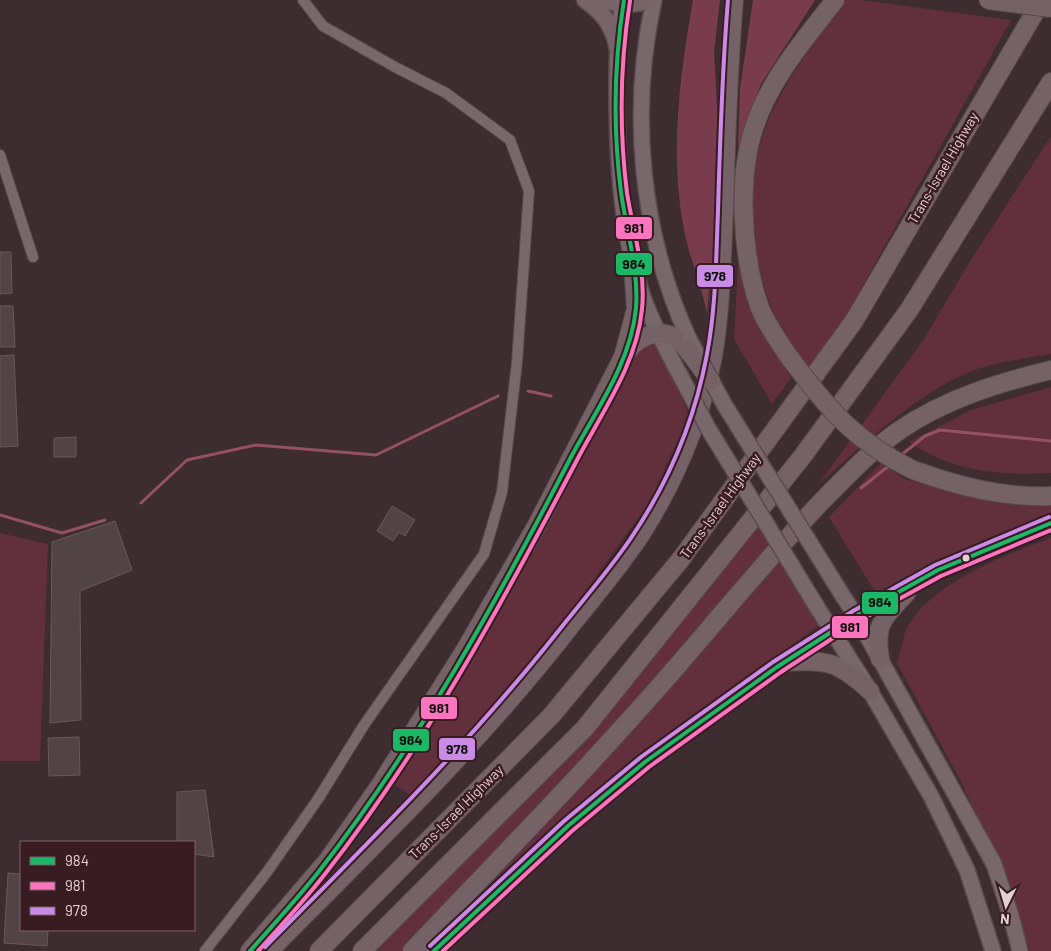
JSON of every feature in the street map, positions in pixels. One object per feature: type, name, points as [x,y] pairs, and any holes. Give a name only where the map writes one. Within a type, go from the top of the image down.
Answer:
[{"type":"highway","points":[[585,0],[606,18],[612,27],[618,50]]},
{"type":"highway","points":[[602,0],[636,4],[649,0]]},
{"type":"highway","points":[[269,951],[379,840],[533,675],[641,534],[659,504],[680,462],[705,391],[718,322],[734,0]]},
{"type":"highway","points":[[836,0],[781,73],[754,128],[746,165],[744,206],[751,278],[760,308],[771,330],[787,354],[831,411],[853,432],[889,458],[913,470],[950,483],[988,492],[1028,497],[1051,496]]},
{"type":"highway","points":[[988,0],[1051,8]]},
{"type":"highway","name":"Trans-Israel Highway","points":[[319,951],[551,716],[681,560],[854,321],[1042,0]]},
{"type":"highway","points":[[362,951],[585,728],[802,457],[909,310],[1051,82]]},
{"type":"highway","points":[[623,357],[636,309],[634,265]]},
{"type":"highway","points":[[250,951],[328,860],[428,709],[467,647],[537,525],[623,357],[629,349],[643,339],[659,333],[672,336],[688,344],[711,381]]},
{"type":"highway","points":[[412,951],[570,785],[696,644],[742,588],[861,461],[901,430],[946,404],[1001,382],[1051,370]]},
{"type":"highway","points":[[434,951],[575,820],[646,762],[784,662],[832,630],[938,570],[1051,523]]},
{"type":"highway","points":[[880,659],[876,638],[879,626],[914,584]]},
{"type":"highway","points":[[784,662],[808,660],[836,664],[849,671],[870,691]]},
{"type":"main road","points":[[654,0],[649,22],[642,91],[641,128],[646,191],[668,290],[688,344]]},
{"type":"main road","points":[[623,2],[618,50],[620,188],[634,265],[644,300],[708,428],[870,691],[931,796],[967,870],[993,951]]},
{"type":"main road","points":[[711,381],[856,616],[994,864],[1012,916],[1020,951]]},
{"type":"street","points":[[205,951],[273,864],[318,799],[364,725],[484,554],[502,492],[518,362],[530,191],[510,140],[446,93],[395,67],[323,26],[302,0]]},
{"type":"street","points":[[0,155],[33,257]]},
{"type":"shaded area","points":[[693,0],[720,0],[714,52],[719,143],[718,198],[707,313],[687,243],[678,183],[677,152],[680,91]]},
{"type":"shaded area","points":[[753,0],[815,0],[761,84],[738,148],[740,89]]},
{"type":"shaded area","points":[[846,0],[861,0],[1011,20],[843,321],[811,369],[786,338],[771,307],[756,253],[752,196],[761,140],[771,114],[796,69]]},
{"type":"shaded area","points":[[1051,136],[1051,354],[1007,361],[985,367],[946,383],[888,424],[818,485],[924,339],[969,263]]},
{"type":"shaded area","points":[[739,243],[751,311],[791,378],[772,404],[734,339]]},
{"type":"shaded area","points":[[651,344],[660,348],[689,415],[649,503],[564,621],[515,683],[410,795],[395,785],[495,621],[628,359],[642,346]]},
{"type":"shaded area","points":[[1051,387],[1051,473],[1013,474],[977,470],[941,460],[909,442],[971,410]]},
{"type":"shaded area","points":[[882,462],[904,479],[993,502],[1029,505],[1051,503],[1051,519],[875,592],[829,517]]},
{"type":"shaded area","points":[[760,522],[822,623],[641,754],[557,826],[423,951],[373,951]]},
{"type":"shaded area","points":[[0,533],[48,544],[40,761],[0,761]]},
{"type":"shaded area","points":[[1051,538],[1051,951],[1030,951],[1006,876],[959,778],[897,663],[910,622],[922,607],[938,594],[955,581],[994,561]]},
{"type":"building","points":[[0,252],[11,252],[12,293],[0,294]]},
{"type":"building","points":[[0,306],[13,306],[15,347],[0,347]]},
{"type":"building","points":[[14,355],[18,446],[0,447],[0,356]]},
{"type":"building","points":[[76,437],[76,457],[54,457],[54,438]]},
{"type":"building","points":[[392,506],[415,520],[405,536],[399,532],[393,541],[377,531]]},
{"type":"building","points":[[115,521],[132,570],[80,591],[81,720],[50,723],[52,542]]},
{"type":"building","points":[[79,737],[80,775],[49,776],[48,738]]},
{"type":"building","points":[[205,790],[214,857],[195,854],[195,841],[177,841],[177,792]]},
{"type":"building","points":[[8,873],[20,874],[20,931],[48,931],[47,946],[4,943]]},
{"type":"waterway","points":[[528,391],[551,396]]},
{"type":"waterway","points":[[141,503],[187,460],[256,445],[376,455],[498,396]]},
{"type":"waterway","points":[[900,456],[925,436],[940,430],[1051,441]]},
{"type":"waterway","points":[[861,488],[890,465]]},
{"type":"waterway","points":[[0,515],[62,533],[105,520]]},
{"type":"transit line","name":"984","points":[[250,951],[320,870],[356,822],[423,722],[485,618],[620,368],[633,328],[636,308],[636,279],[618,168],[616,120],[618,48],[624,0]]},
{"type":"transit line","name":"978","points":[[265,947],[415,795],[522,675],[622,551],[657,495],[668,473],[695,402],[702,378],[710,336],[715,282],[724,53],[728,0]]},
{"type":"transit line","name":"981","points":[[258,951],[301,904],[325,874],[396,776],[429,725],[491,620],[626,368],[639,329],[643,294],[641,265],[624,169],[622,97],[624,49],[630,1]]},
{"type":"transit line","name":"978","points":[[430,946],[564,821],[641,757],[773,662],[853,611],[935,565],[1049,517]]},
{"type":"transit line","name":"984","points":[[434,951],[568,826],[645,762],[777,667],[856,616],[938,570],[1051,523]]},
{"type":"transit line","name":"981","points":[[443,951],[572,831],[649,767],[781,672],[859,621],[941,576],[1051,530]]}]
